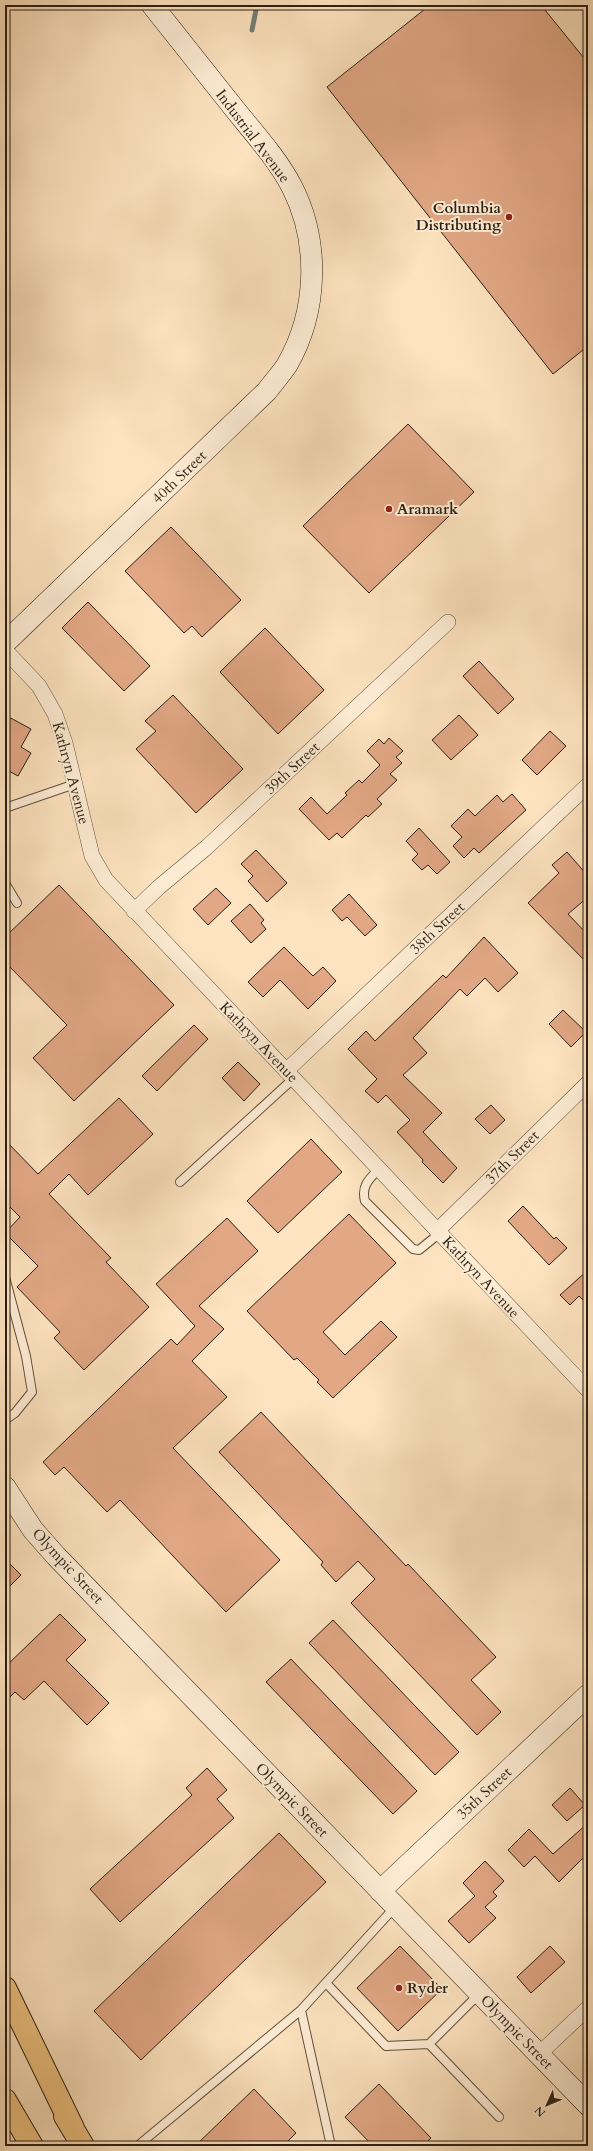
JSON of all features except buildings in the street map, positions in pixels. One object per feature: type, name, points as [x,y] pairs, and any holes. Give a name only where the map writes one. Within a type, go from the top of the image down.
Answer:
[{"type":"highway","points":[[5,1988],[78,2137]]},
{"type":"highway","points":[[5,2015],[78,2137]]},
{"type":"highway","points":[[5,2100],[32,2146]]},
{"type":"highway","points":[[5,2116],[26,2146]]},
{"type":"street","name":"Industrial Avenue","points":[[152,5],[264,147],[292,187],[306,223],[311,252],[311,285]]},
{"type":"street","name":"40th Street","points":[[5,643],[267,391],[286,365],[299,339],[309,307],[311,285]]},
{"type":"street","name":"39th Street","points":[[134,911],[159,887],[206,847],[448,622]]},
{"type":"street","name":"Kathryn Avenue","points":[[5,650],[39,686],[55,714],[65,743],[92,856],[106,880],[438,1232],[587,1387]]},
{"type":"street","name":"38th Street","points":[[290,1075],[588,785]]},
{"type":"street","name":"37th Street","points":[[438,1232],[588,1083]]},
{"type":"street","name":"Olympic Street","points":[[5,1486],[33,1530],[56,1556],[588,2105]]},
{"type":"street","name":"35th Street","points":[[380,1891],[588,1695]]},
{"type":"street","points":[[539,2054],[588,2008]]},
{"type":"lane","points":[[5,808],[75,784]]},
{"type":"lane","points":[[5,883],[17,903]]},
{"type":"lane","points":[[180,1182],[290,1075]]},
{"type":"lane","points":[[379,1169],[366,1183],[362,1192],[365,1201],[413,1249],[418,1250],[438,1232]]},
{"type":"lane","points":[[5,1277],[26,1356],[32,1392],[15,1413],[5,1420]]},
{"type":"lane","points":[[143,2146],[141,2143],[301,2010],[396,1907]]},
{"type":"lane","points":[[326,1983],[386,2046],[429,2044],[479,1993]]},
{"type":"lane","points":[[301,2010],[331,2146]]},
{"type":"lane","points":[[429,2044],[499,2117]]},
{"type":"waterway","points":[[252,30],[257,5]]},
{"type":"place","name":"Columbia Distributing","points":[[509,217]]},
{"type":"place","name":"Aramark","points":[[389,509]]},
{"type":"place","name":"Ryder","points":[[399,1988]]}]
